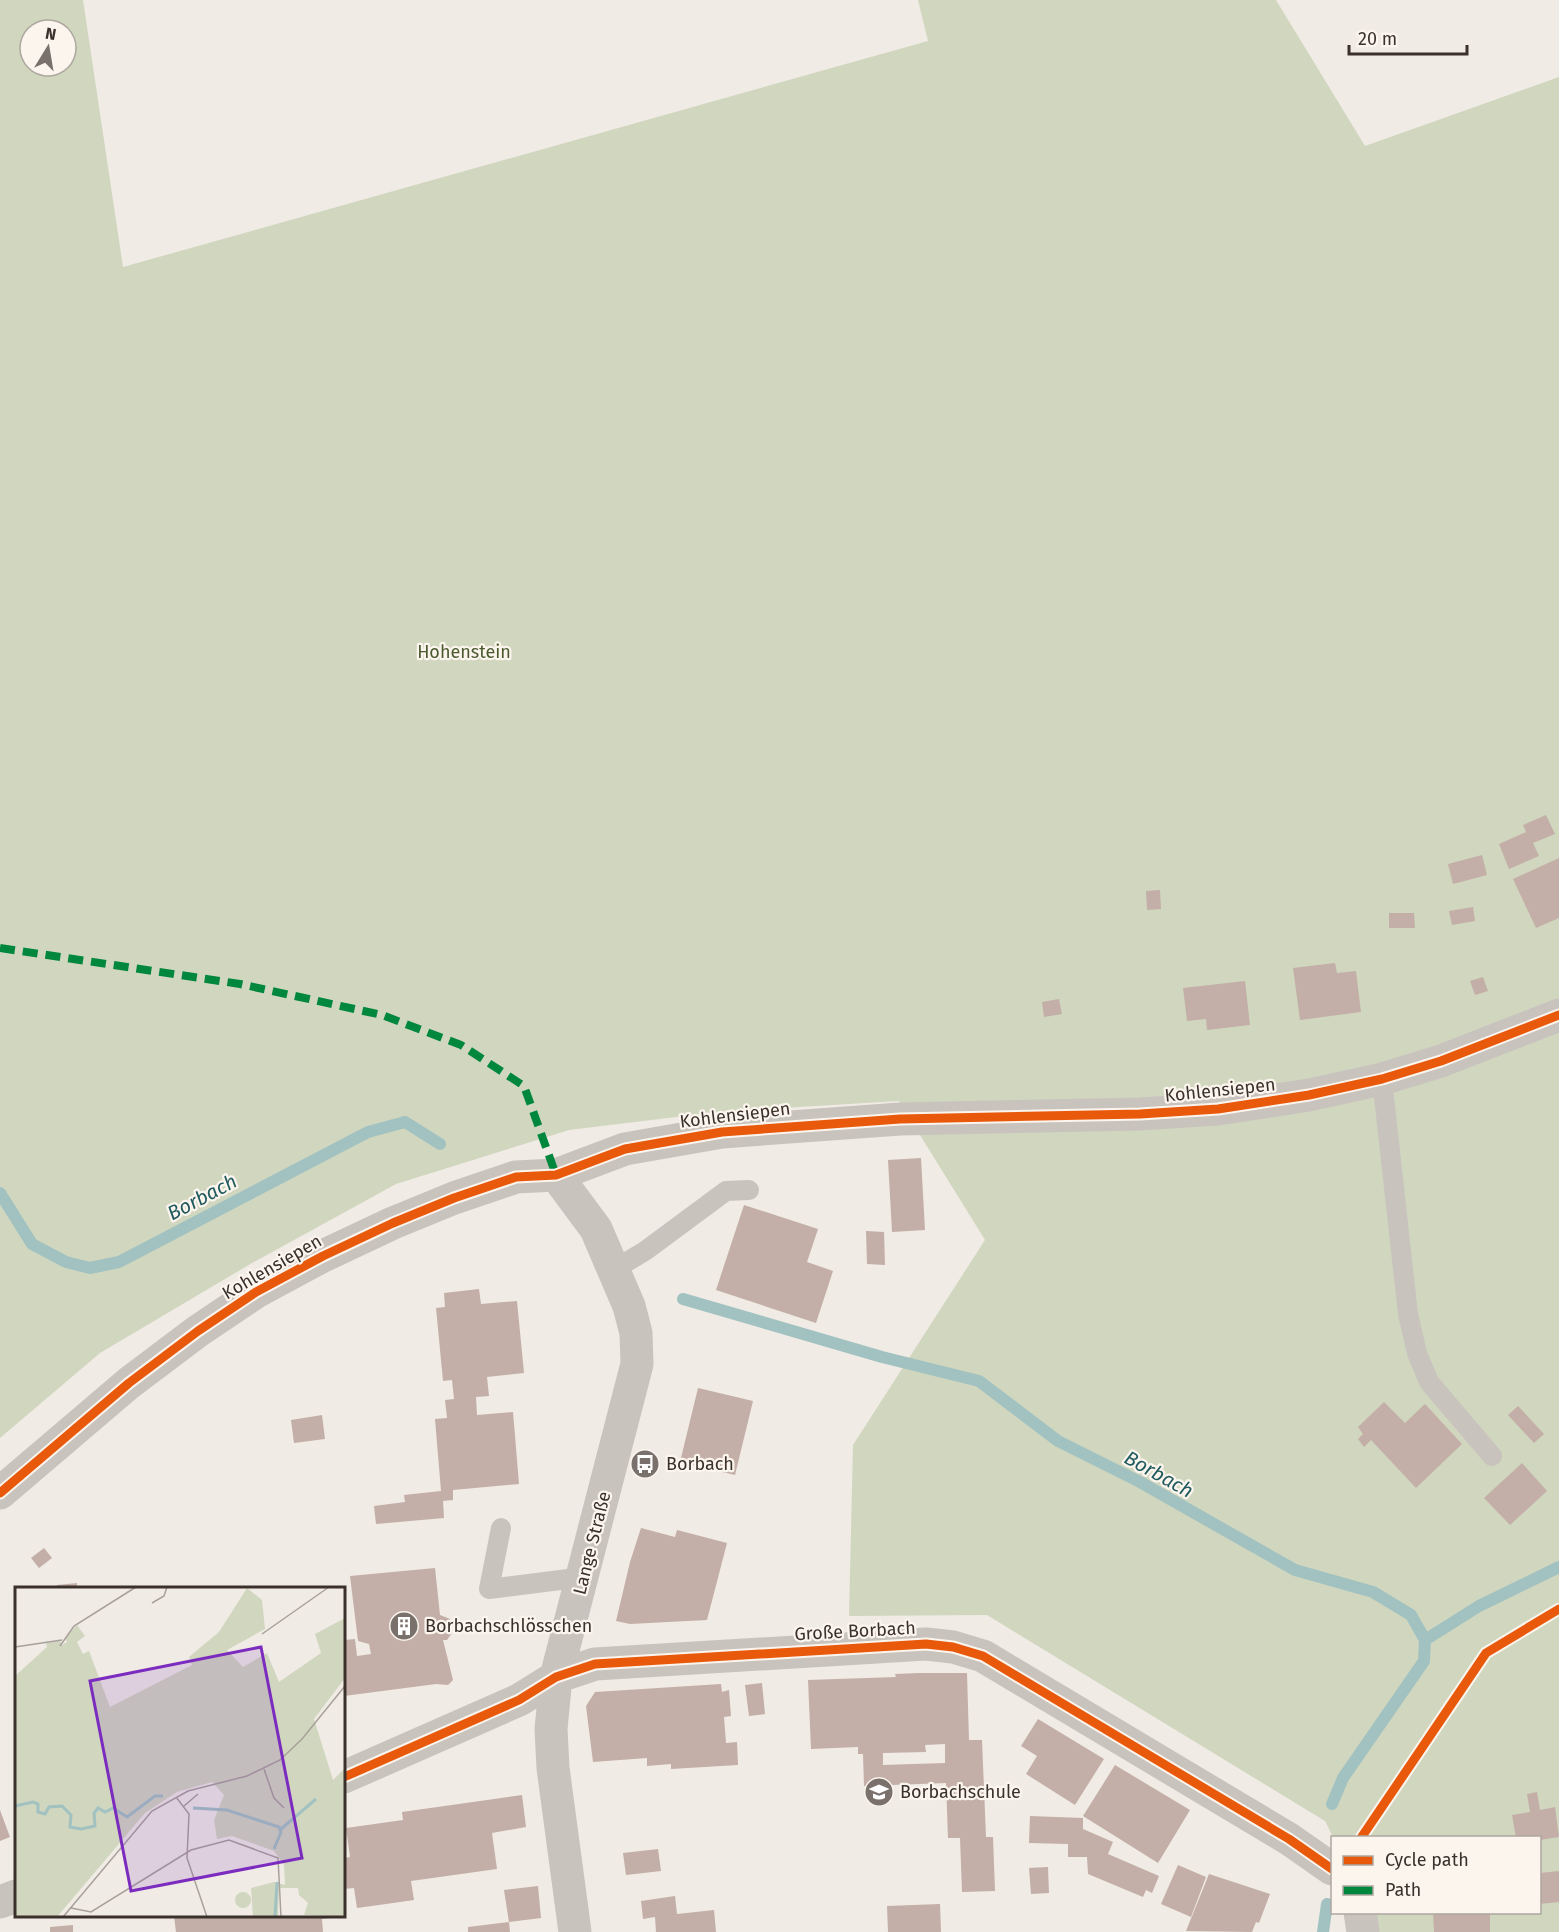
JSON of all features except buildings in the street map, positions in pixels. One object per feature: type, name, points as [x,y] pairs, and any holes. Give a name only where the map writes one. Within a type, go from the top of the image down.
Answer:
[{"type":"street","name":"Kohlensiepen","points":[[0,1492],[129,1383],[256,1292],[323,1256],[454,1198],[516,1177],[556,1174],[625,1149],[722,1132],[889,1119],[1140,1114],[1218,1109],[1309,1095],[1382,1079],[1462,1054],[1559,1015]]},
{"type":"street","name":"Lange Straße","points":[[556,1174],[596,1229],[634,1319],[637,1364],[584,1577],[556,1677],[551,1729],[553,1768],[575,1932]]},
{"type":"street","name":"Große Borbach","points":[[345,1777],[519,1700],[556,1677],[595,1664],[926,1644],[953,1647],[982,1656],[1288,1839],[1331,1868]]},
{"type":"street","points":[[0,1902],[15,1896]]},
{"type":"street","points":[[1360,1914],[1364,1932]]},
{"type":"lane","points":[[1382,1079],[1408,1314],[1417,1353],[1429,1382],[1492,1456]]},
{"type":"lane","points":[[613,1270],[645,1251],[726,1191],[749,1190]]},
{"type":"lane","points":[[501,1528],[489,1589],[584,1577]]},
{"type":"green space","name":"Hohenstein","points":[[0,0],[83,0],[123,267],[928,41],[918,0],[1276,0],[1365,146],[1559,77],[1559,1932],[1378,1932],[1369,1914],[1541,1914],[1541,1836],[1332,1836],[1325,1821],[987,1615],[849,1616],[853,1445],[985,1240],[899,1101],[717,1112],[569,1130],[396,1184],[252,1263],[100,1353],[0,1438]]},
{"type":"waterway","name":"Borbach","points":[[0,1193],[32,1244],[66,1262],[90,1268],[119,1262],[368,1132],[405,1122],[440,1144]]},
{"type":"waterway","name":"Borbach","points":[[683,1299],[882,1357],[979,1381],[1058,1441],[1140,1482],[1295,1570],[1373,1592],[1411,1615],[1425,1640],[1424,1661],[1343,1778],[1332,1804]]},
{"type":"waterway","points":[[1425,1640],[1479,1606],[1559,1567]]},
{"type":"waterway","name":"Borbach","points":[[1323,1932],[1327,1904]]},
{"type":"marked path","points":[[0,948],[240,984],[382,1015],[461,1045],[524,1086],[556,1175]]},
{"type":"cycle path","points":[[0,1493],[129,1383],[198,1331],[256,1292],[323,1256],[393,1223],[454,1198],[516,1177],[556,1175],[625,1149],[722,1132],[900,1119],[1140,1114],[1218,1109],[1309,1095],[1382,1079],[1441,1061],[1559,1015]]},
{"type":"cycle path","points":[[1362,1836],[1486,1653],[1559,1609]]},
{"type":"cycle path","points":[[345,1777],[519,1700],[556,1677],[595,1664],[926,1644],[953,1647],[983,1656],[1289,1839],[1331,1868]]},
{"type":"place","name":"Borbach","points":[[645,1464]]},
{"type":"place","name":"Borbachschlösschen","points":[[404,1626]]},
{"type":"place","name":"Borbachschule","points":[[879,1792]]}]
